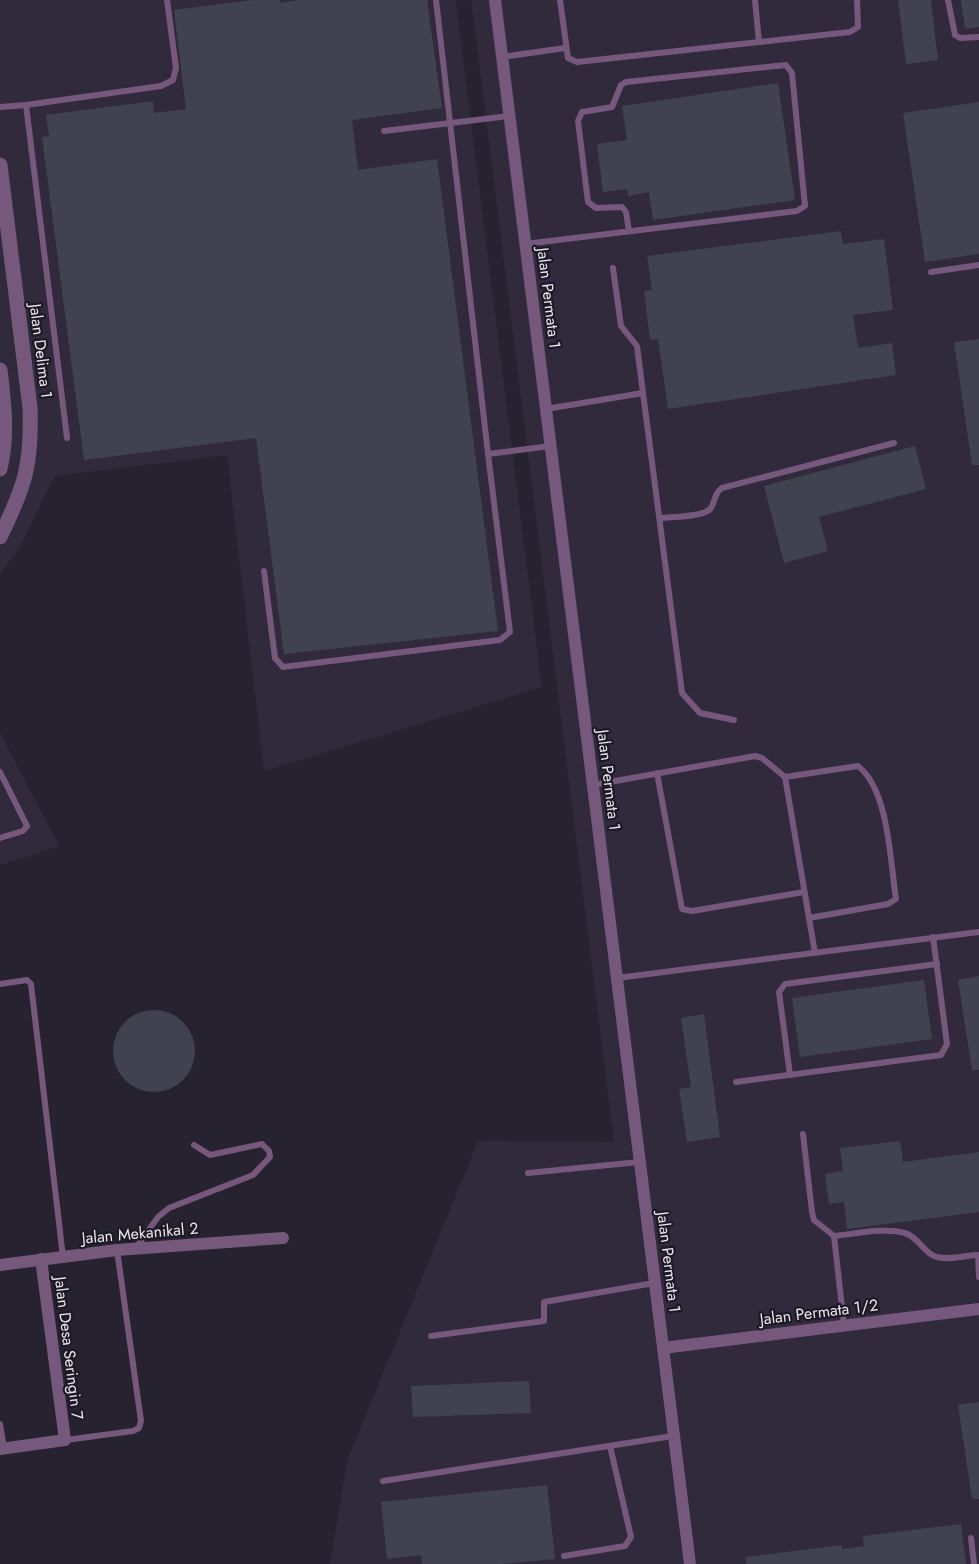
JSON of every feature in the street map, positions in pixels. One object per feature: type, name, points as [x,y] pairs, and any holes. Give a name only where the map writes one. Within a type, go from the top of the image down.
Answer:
[{"type":"street","name":"Jalan Permata 1","points":[[495,0],[690,1564]]},
{"type":"street","name":"Jalan Delima 1","points":[[0,165],[30,408],[32,448],[25,481],[0,537]]},
{"type":"street","points":[[0,370],[5,412],[4,453],[0,469]]},
{"type":"street","name":"Jalan Mekanikal 2","points":[[0,1264],[117,1250],[283,1238]]},
{"type":"street","name":"Jalan Desa Seringin 7","points":[[41,1259],[65,1440]]},
{"type":"street","name":"Jalan Permata 1/2","points":[[663,1348],[979,1309]]},
{"type":"street","points":[[2,1449],[65,1440]]},
{"type":"lane","points":[[0,107],[161,86],[173,80],[176,68],[167,0]]},
{"type":"lane","points":[[264,571],[275,658],[283,667],[501,640],[510,632],[436,0]]},
{"type":"lane","points":[[560,0],[565,48],[568,58],[578,62],[850,32],[858,27],[857,0]]},
{"type":"lane","points":[[755,0],[759,42]]},
{"type":"lane","points":[[948,0],[954,35],[960,38],[979,37]]},
{"type":"lane","points":[[502,57],[565,48]]},
{"type":"lane","points":[[525,244],[797,212],[805,206],[792,73],[786,65],[627,82],[621,85],[612,107],[582,112],[578,121],[588,202],[596,208],[622,207],[626,212],[629,231]]},
{"type":"lane","points":[[26,105],[67,438]]},
{"type":"lane","points":[[384,131],[509,116]]},
{"type":"lane","points":[[931,272],[979,265]]},
{"type":"lane","points":[[612,267],[621,326],[637,346],[682,693],[700,713],[734,720]]},
{"type":"lane","points":[[546,409],[643,393]]},
{"type":"lane","points":[[660,518],[705,513],[711,508],[716,491],[722,488],[894,442]]},
{"type":"lane","points":[[488,454],[551,446]]},
{"type":"lane","points":[[593,785],[755,756],[762,758],[785,777],[815,953]]},
{"type":"lane","points":[[785,777],[858,766],[864,770],[881,800],[896,899],[888,904],[809,918]]},
{"type":"lane","points":[[0,772],[27,826],[23,831],[0,838]]},
{"type":"lane","points":[[657,773],[682,909],[692,911],[804,892]]},
{"type":"lane","points":[[617,978],[979,932]]},
{"type":"lane","points":[[736,1082],[941,1055],[947,1044],[933,938]]},
{"type":"lane","points":[[790,1075],[780,992],[786,984],[936,964]]},
{"type":"lane","points":[[0,984],[18,979],[27,980],[31,984],[63,1257]]},
{"type":"lane","points":[[803,1134],[814,1220],[834,1236],[890,1231],[904,1233],[916,1239],[932,1256],[939,1258],[978,1255],[979,1277]]},
{"type":"lane","points":[[135,1249],[158,1217],[169,1208],[253,1175],[270,1157],[269,1151],[262,1144],[210,1155],[194,1145]]},
{"type":"lane","points":[[528,1173],[640,1162]]},
{"type":"lane","points":[[834,1236],[844,1325]]},
{"type":"lane","points":[[65,1440],[133,1431],[139,1428],[141,1421],[117,1250]]},
{"type":"lane","points":[[431,1336],[544,1321],[544,1302],[655,1282]]},
{"type":"lane","points":[[0,1424],[2,1449]]},
{"type":"lane","points":[[383,1481],[674,1436]]},
{"type":"lane","points":[[564,1556],[625,1546],[631,1537],[610,1446]]},
{"type":"lane","points":[[971,1538],[974,1564]]},
{"type":"shaded area","points":[[0,0],[456,0],[542,687],[264,771],[227,455],[55,476],[19,549],[0,574]]},
{"type":"shaded area","points":[[471,0],[979,0],[979,1564],[330,1564],[347,1461],[478,1141],[614,1142]]},
{"type":"shaded area","points":[[0,733],[59,846],[0,865]]},
{"type":"building","points":[[253,0],[279,0],[280,3],[299,0],[427,0],[442,108],[352,120],[358,170],[437,159],[498,631],[284,654],[256,438],[84,460],[42,137],[49,136],[46,115],[153,101],[154,113],[186,109],[174,10]]},
{"type":"building","points":[[898,0],[931,0],[938,60],[906,64]]},
{"type":"building","points":[[961,0],[979,0],[979,27],[965,29]]},
{"type":"building","points":[[778,83],[795,200],[653,220],[649,192],[628,196],[627,189],[603,192],[597,144],[627,140],[622,106]]},
{"type":"building","points":[[979,102],[979,254],[925,262],[903,113]]},
{"type":"building","points":[[841,231],[843,244],[884,239],[893,310],[853,315],[858,348],[892,343],[896,375],[668,409],[658,339],[650,340],[644,291],[652,290],[647,256]]},
{"type":"building","points":[[979,339],[979,465],[972,465],[954,342]]},
{"type":"building","points":[[915,446],[926,489],[819,517],[828,551],[784,563],[764,486]]},
{"type":"building","points":[[979,976],[979,1070],[972,1070],[958,980]]},
{"type":"building","points":[[924,980],[932,1039],[800,1057],[792,998]]},
{"type":"building","points":[[146,1010],[162,1010],[177,1017],[188,1028],[195,1043],[192,1067],[183,1080],[162,1092],[146,1092],[131,1085],[120,1074],[113,1059],[113,1043],[120,1028],[131,1017]]},
{"type":"building","points":[[704,1014],[720,1137],[687,1142],[679,1089],[691,1087],[681,1018]]},
{"type":"building","points":[[900,1141],[903,1162],[979,1152],[979,1212],[847,1229],[844,1202],[829,1204],[825,1174],[843,1171],[840,1148]]},
{"type":"building","points":[[529,1381],[531,1413],[413,1417],[411,1386]]},
{"type":"building","points":[[979,1402],[979,1499],[972,1499],[958,1405]]},
{"type":"building","points":[[547,1485],[555,1559],[502,1564],[422,1564],[421,1555],[387,1559],[381,1502]]},
{"type":"building","points":[[961,1524],[966,1564],[746,1564],[746,1557],[841,1545],[842,1549],[864,1546],[863,1536]]}]
